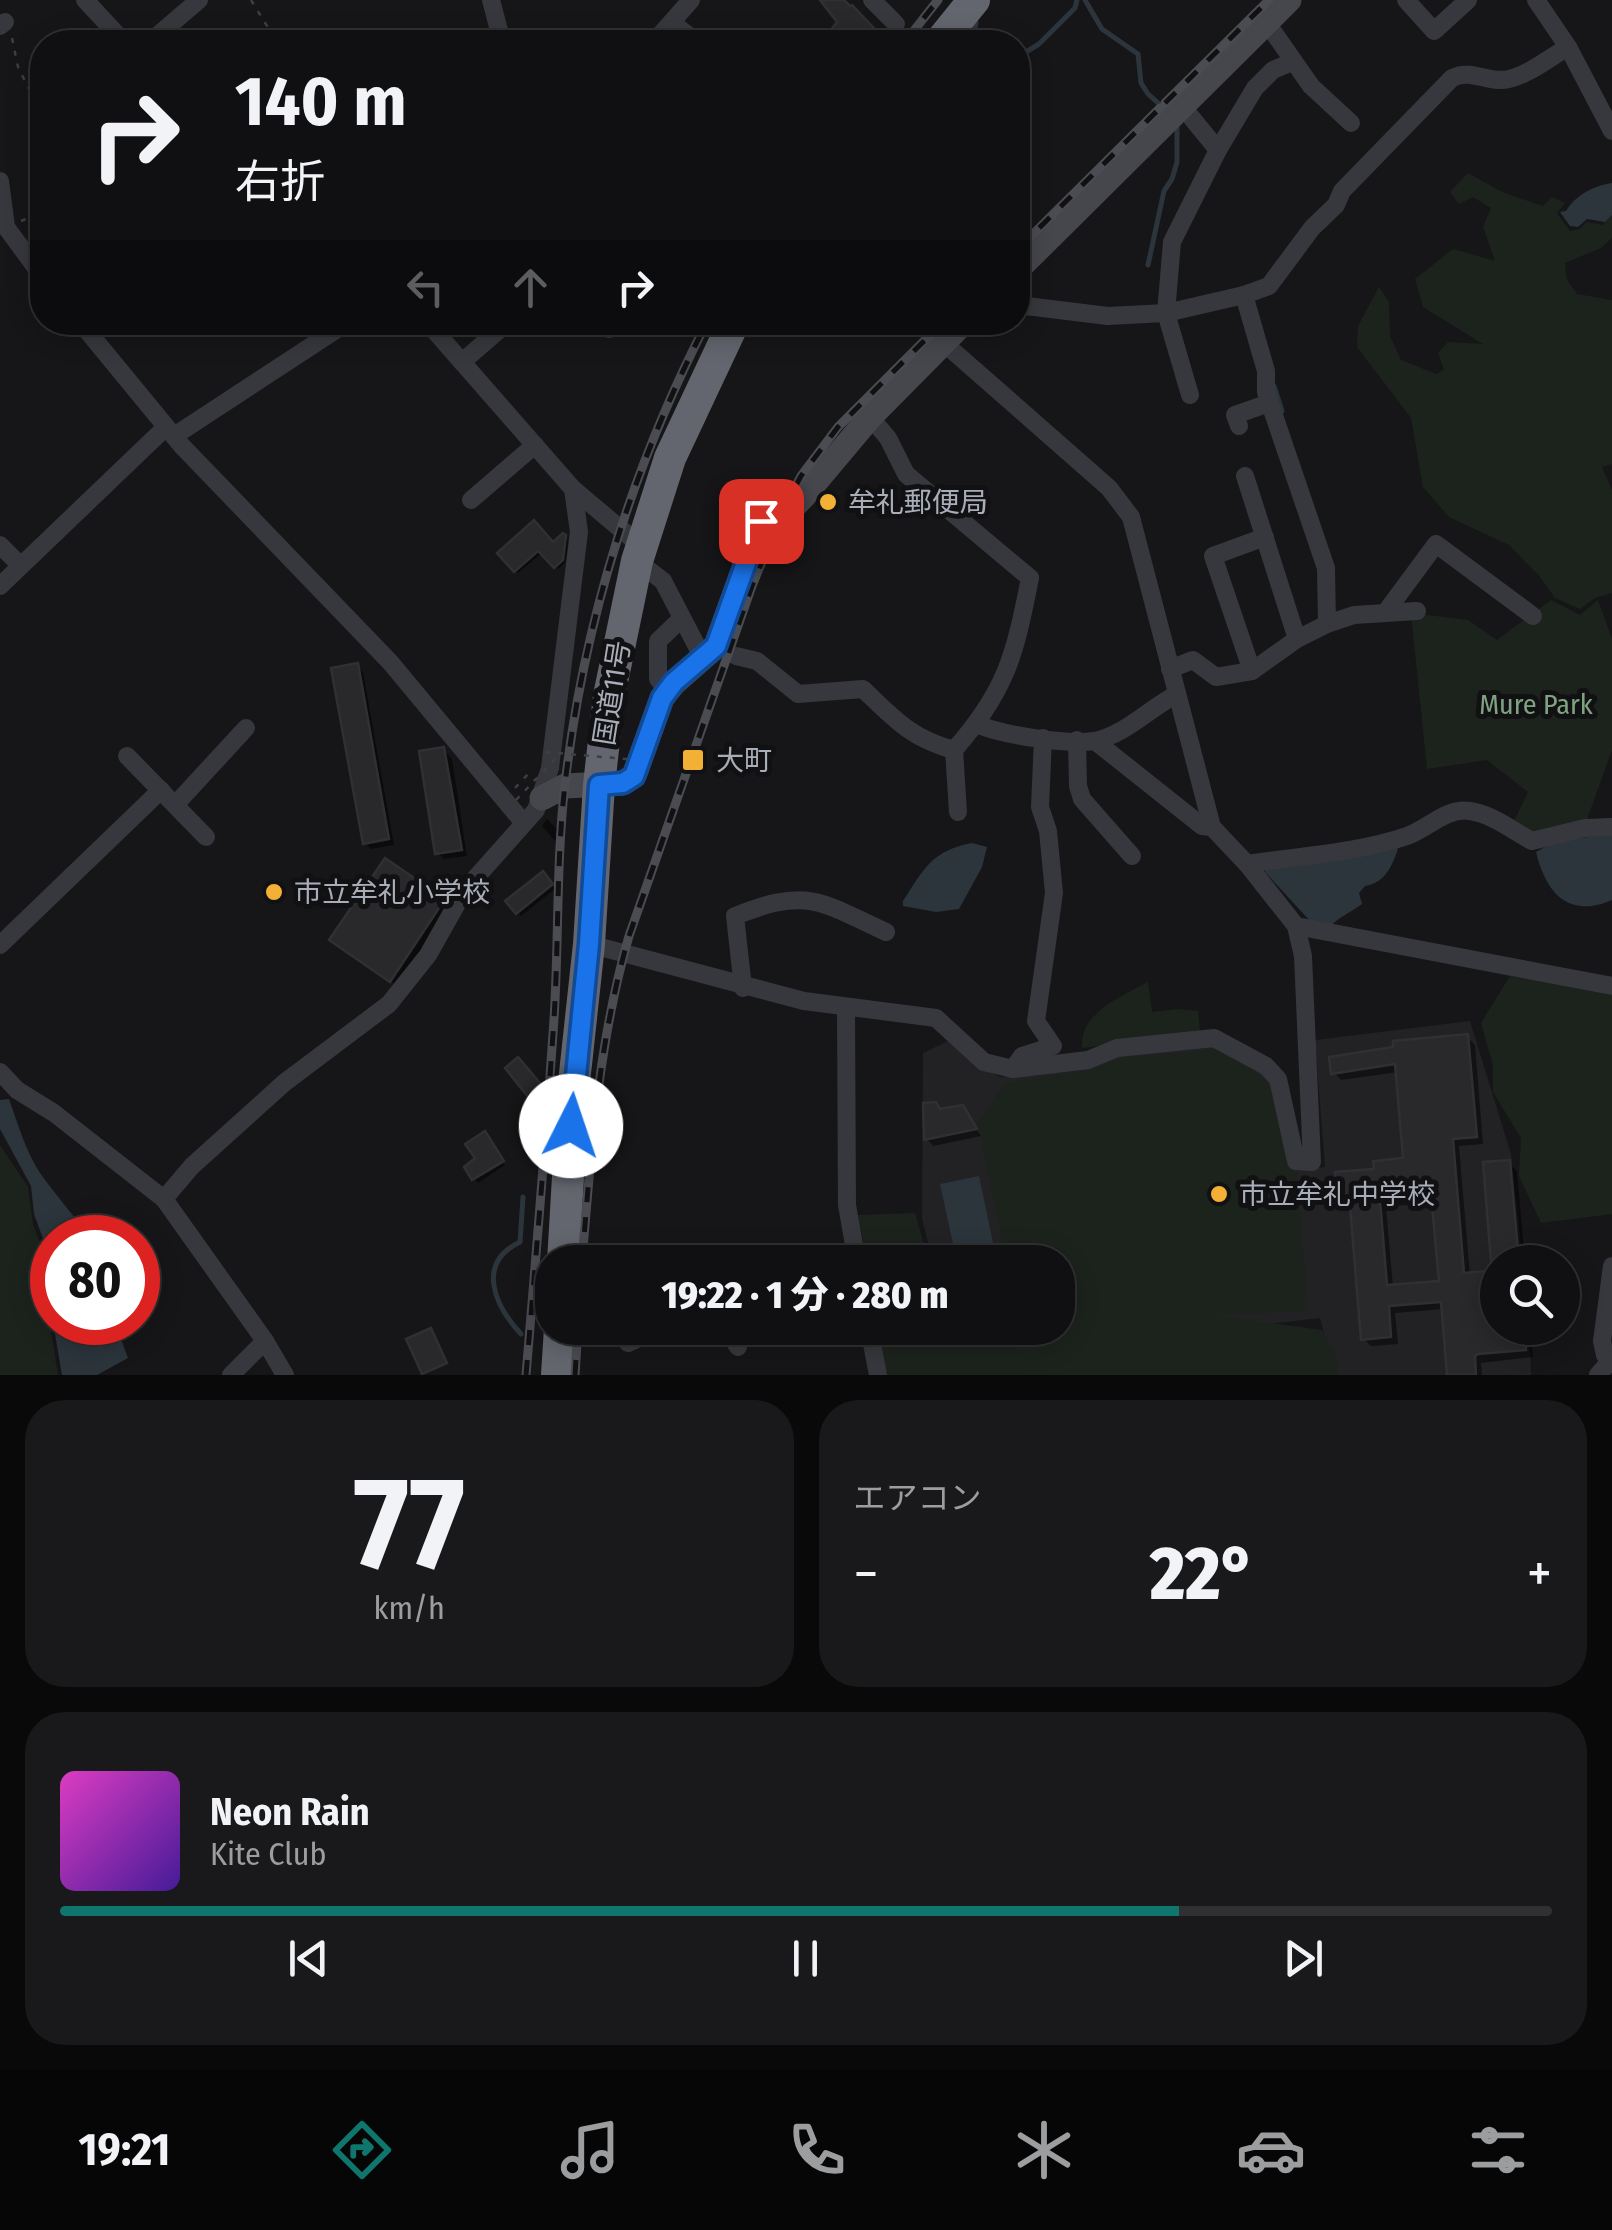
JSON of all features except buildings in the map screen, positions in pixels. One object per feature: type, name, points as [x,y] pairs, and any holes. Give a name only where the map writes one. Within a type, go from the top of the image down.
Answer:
[{"type":"highway","points":[[950,30],[974,0]]},
{"type":"highway","name":"国道11号","points":[[564,1245],[573,1092],[608,696],[639,554],[670,458],[728,335]]},
{"type":"highway","points":[[557,1375],[559,1345]]},
{"type":"street","points":[[164,30],[199,0]]},
{"type":"street","points":[[490,0],[499,30]]},
{"type":"street","points":[[665,30],[692,0]]},
{"type":"street","points":[[872,0],[896,24]]},
{"type":"street","points":[[1030,257],[1289,0]]},
{"type":"street","points":[[1406,0],[1434,31],[1468,0]]},
{"type":"street","points":[[1536,0],[1568,47],[1612,130]]},
{"type":"street","points":[[91,2],[114,30]]},
{"type":"street","points":[[1267,22],[1310,86],[1352,123]]},
{"type":"street","points":[[672,23],[682,30]]},
{"type":"street","points":[[1030,307],[1078,314],[1166,313],[1270,286],[1312,228],[1336,205],[1342,191],[1452,78],[1464,72],[1506,80],[1568,47]]},
{"type":"street","points":[[1190,396],[1166,313],[1172,242],[1218,150],[1255,88],[1273,70],[1292,62]]},
{"type":"street","points":[[1182,106],[1218,150]]},
{"type":"street","points":[[0,181],[3,226],[30,261]]},
{"type":"street","points":[[1244,295],[1266,371],[1266,392],[1326,568],[1327,624]]},
{"type":"street","points":[[91,335],[170,432],[390,662],[523,822]]},
{"type":"street","points":[[0,586],[170,432],[327,335]]},
{"type":"street","points":[[438,335],[573,489],[663,581],[703,658]]},
{"type":"street","points":[[462,362],[493,335]]},
{"type":"street","points":[[542,798],[565,786],[623,783],[634,776],[657,710],[668,691],[716,646],[761,521],[794,506],[870,416],[952,335]]},
{"type":"street","points":[[589,944],[743,988],[846,1009],[936,1018],[984,1062],[1012,1069],[1088,1060],[1117,1048],[1214,1038],[1266,1066],[1278,1079],[1296,1161],[1312,1162],[1302,956],[1296,926],[1212,827],[1132,517],[1109,488],[944,344]]},
{"type":"street","points":[[1238,426],[1236,414],[1270,402]]},
{"type":"street","points":[[870,416],[888,438],[906,474],[1030,578],[1006,675],[977,724],[954,750],[958,812]]},
{"type":"street","points":[[471,500],[534,445]]},
{"type":"street","points":[[1245,476],[1297,639]]},
{"type":"street","points":[[164,1198],[192,1166],[284,1083],[390,1004],[428,954],[464,890],[542,798],[550,768],[578,532],[573,489]]},
{"type":"street","points":[[1252,671],[1212,556],[1265,536]]},
{"type":"street","points":[[1386,614],[1436,544],[1533,616]]},
{"type":"street","points":[[0,545],[20,566]]},
{"type":"street","points":[[1170,669],[1193,660],[1216,677],[1252,671],[1297,639],[1327,624],[1354,616],[1417,612]]},
{"type":"street","points":[[668,691],[658,679],[658,641],[682,618]]},
{"type":"street","points":[[736,656],[758,662],[798,694],[863,689],[906,730],[928,743],[954,750]]},
{"type":"street","points":[[977,724],[1043,738],[1086,740],[1135,722],[1177,694]]},
{"type":"street","points":[[175,805],[246,728]]},
{"type":"street","points":[[1012,1069],[1022,1056],[1053,1046],[1036,1021],[1054,894],[1048,831],[1040,807],[1043,738]]},
{"type":"street","points":[[1086,740],[1202,826],[1212,827]]},
{"type":"street","points":[[1086,740],[1078,786],[1082,800],[1132,856]]},
{"type":"street","points":[[127,756],[206,837]]},
{"type":"street","points":[[0,946],[162,790]]},
{"type":"street","points":[[1247,864],[1408,836],[1454,811],[1486,815],[1532,841],[1585,828],[1612,827]]},
{"type":"street","points":[[743,988],[736,916],[766,904],[789,898],[806,899],[886,932]]},
{"type":"street","points":[[1296,926],[1612,986]]},
{"type":"street","points":[[846,1009],[847,1205],[854,1245]]},
{"type":"street","points":[[0,1072],[16,1090],[54,1113],[164,1198],[284,1375]]},
{"type":"street","points":[[1598,1375],[1612,1358],[1605,1355],[1602,1340],[1612,1266]]},
{"type":"street","points":[[231,1375],[265,1342]]},
{"type":"street","points":[[872,1345],[878,1375]]},
{"type":"path","points":[[250,0],[266,30]]},
{"type":"path","points":[[2,24],[10,31],[18,68],[30,92]]},
{"type":"path","points":[[3,226],[30,216]]},
{"type":"path","points":[[546,752],[626,759],[647,780]]},
{"type":"path","points":[[516,800],[560,754]]},
{"type":"path","points":[[509,794],[534,768]]},
{"type":"shaded area","points":[[1612,183],[1612,215],[1605,222],[1587,219],[1578,227],[1570,226],[1560,212],[1585,192]]},
{"type":"shaded area","points":[[1612,833],[1612,900],[1583,906],[1561,899],[1546,879],[1536,852],[1552,843]]},
{"type":"shaded area","points":[[972,843],[987,847],[982,867],[959,909],[936,912],[903,906],[930,863],[947,851]]},
{"type":"shaded area","points":[[1392,843],[1398,849],[1387,873],[1365,886],[1359,893],[1362,904],[1330,927],[1311,922],[1265,872],[1266,868]]},
{"type":"shaded area","name":"市立牟礼中学校","points":[[1470,1021],[1511,1154],[1521,1245],[1480,1245],[1480,1345],[1530,1345],[1531,1375],[1335,1375],[1320,1318],[958,1360],[954,1345],[1075,1345],[1075,1245],[929,1245],[922,1219],[923,1053],[950,1040],[984,1070],[1001,1077],[1088,1067],[1121,1054],[1217,1046],[1270,1077],[1288,1153],[1299,1170],[1325,1167],[1315,1040]]},
{"type":"shaded area","points":[[9,1099],[35,1164],[73,1215],[34,1215],[31,1186],[0,1129],[0,1100]]},
{"type":"shaded area","points":[[979,1176],[993,1245],[953,1245],[940,1184]]},
{"type":"shaded area","points":[[57,1345],[123,1345],[128,1358],[97,1375],[62,1375]]},
{"type":"green space","points":[[1468,173],[1502,192],[1543,206],[1552,197],[1565,203],[1557,213],[1570,231],[1587,222],[1602,225],[1612,215],[1612,238],[1601,248],[1565,263],[1567,280],[1577,294],[1612,300],[1612,464],[1602,467],[1612,490],[1612,593],[1595,598],[1580,609],[1555,598],[1509,545],[1449,517],[1423,487],[1411,418],[1357,347],[1358,326],[1379,287],[1389,302],[1390,336],[1401,360],[1436,374],[1444,370],[1438,353],[1448,342],[1483,344],[1423,307],[1415,279],[1453,249],[1495,261],[1483,227],[1491,208],[1473,197],[1459,204],[1450,192]]},
{"type":"green space","name":"Mure Park","points":[[1551,600],[1580,615],[1598,600],[1612,639],[1612,750],[1585,825],[1533,835],[1514,821],[1528,792],[1487,760],[1427,769],[1411,613],[1468,620],[1497,640]]},
{"type":"green space","points":[[1510,976],[1612,995],[1612,1214],[1541,1223],[1519,1176],[1521,1138],[1493,1092],[1493,1065],[1481,1023]]},
{"type":"green space","points":[[1148,982],[1152,1012],[1198,1011],[1200,1033],[1082,1048],[1087,1025],[1095,1015]]},
{"type":"green space","points":[[1217,1049],[1249,1064],[1267,1082],[1284,1151],[1297,1174],[1308,1311],[1212,1315],[1322,1330],[1337,1359],[1338,1375],[887,1375],[881,1345],[1075,1345],[1075,1245],[1003,1245],[977,1124],[1005,1083],[1089,1070],[1122,1058]]},
{"type":"green space","points":[[0,1145],[28,1187],[32,1215],[30,1345],[53,1345],[58,1375],[0,1375]]},
{"type":"green space","points":[[915,1213],[924,1245],[864,1245],[858,1215]]},
{"type":"waterway","points":[[1030,50],[1075,8],[1077,0]]},
{"type":"waterway","points":[[1085,0],[1102,29],[1138,54],[1141,83],[1166,110]]},
{"type":"waterway","points":[[975,30],[976,23]]},
{"type":"waterway","points":[[1148,265],[1164,191],[1177,162],[1177,125]]},
{"type":"waterway","points":[[1274,386],[1282,411]]},
{"type":"waterway","points":[[521,1334],[497,1298],[494,1273],[506,1251],[520,1242],[523,1197]]},
{"type":"railway","points":[[914,30],[938,0]]},
{"type":"railway","points":[[1165,103],[1269,0]]},
{"type":"railway","points":[[1030,237],[1160,108]]},
{"type":"railway","points":[[526,1375],[554,1019],[562,813],[573,723],[599,605],[634,489],[701,335]]},
{"type":"railway","points":[[583,1245],[597,1098],[618,976],[752,586],[801,476],[838,427],[930,335]]},
{"type":"railway","points":[[575,1375],[577,1345]]},
{"type":"place","name":"牟礼郵便局","points":[[828,502]]},
{"type":"place","name":"大町","points":[[693,760]]},
{"type":"place","name":"市立牟礼小学校","points":[[274,892]]},
{"type":"place","name":"市立牟礼中学校","points":[[1219,1194]]},
{"type":"route","points":[[571,1126],[589,944],[599,785],[623,783],[634,776],[662,698],[674,682],[716,646],[761,521]]}]
